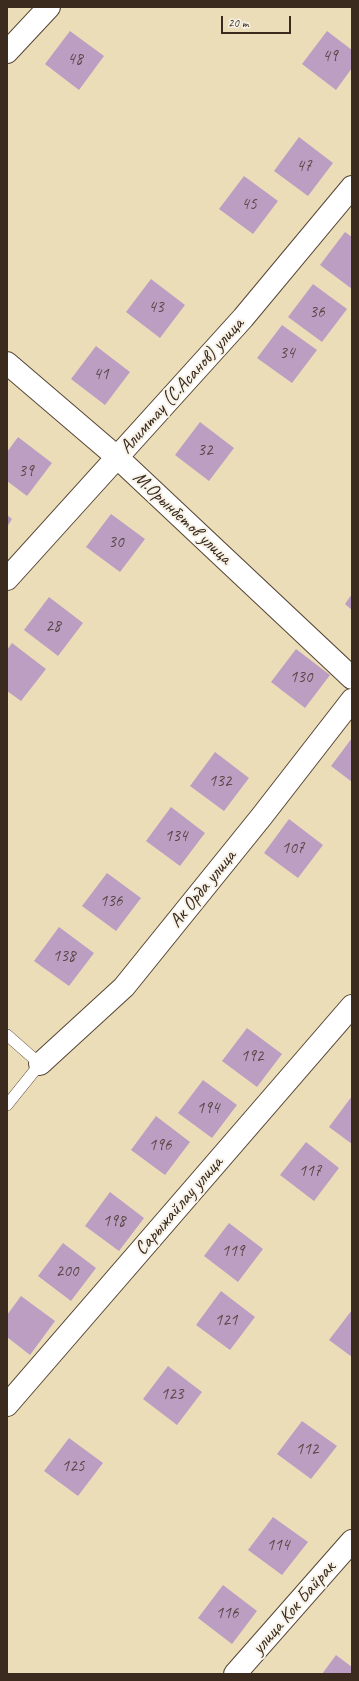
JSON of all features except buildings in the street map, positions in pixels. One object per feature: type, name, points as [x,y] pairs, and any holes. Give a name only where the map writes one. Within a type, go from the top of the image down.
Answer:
[{"type":"street","points":[[7,52],[49,7]]},
{"type":"street","name":"Алимтау (С.Асанов) улица","points":[[7,579],[243,318],[352,187]]},
{"type":"street","name":"М.Орынбетов улица","points":[[7,363],[118,458],[352,678]]},
{"type":"street","name":"Ак Орда улица","points":[[40,1064],[124,988],[262,816],[352,700]]},
{"type":"street","name":"Сарыжайлау улица","points":[[7,1405],[352,1006]]},
{"type":"street","name":"улица Кок Байрак","points":[[235,1674],[352,1541]]},
{"type":"lane","points":[[7,1035],[40,1064],[7,1105]]}]
